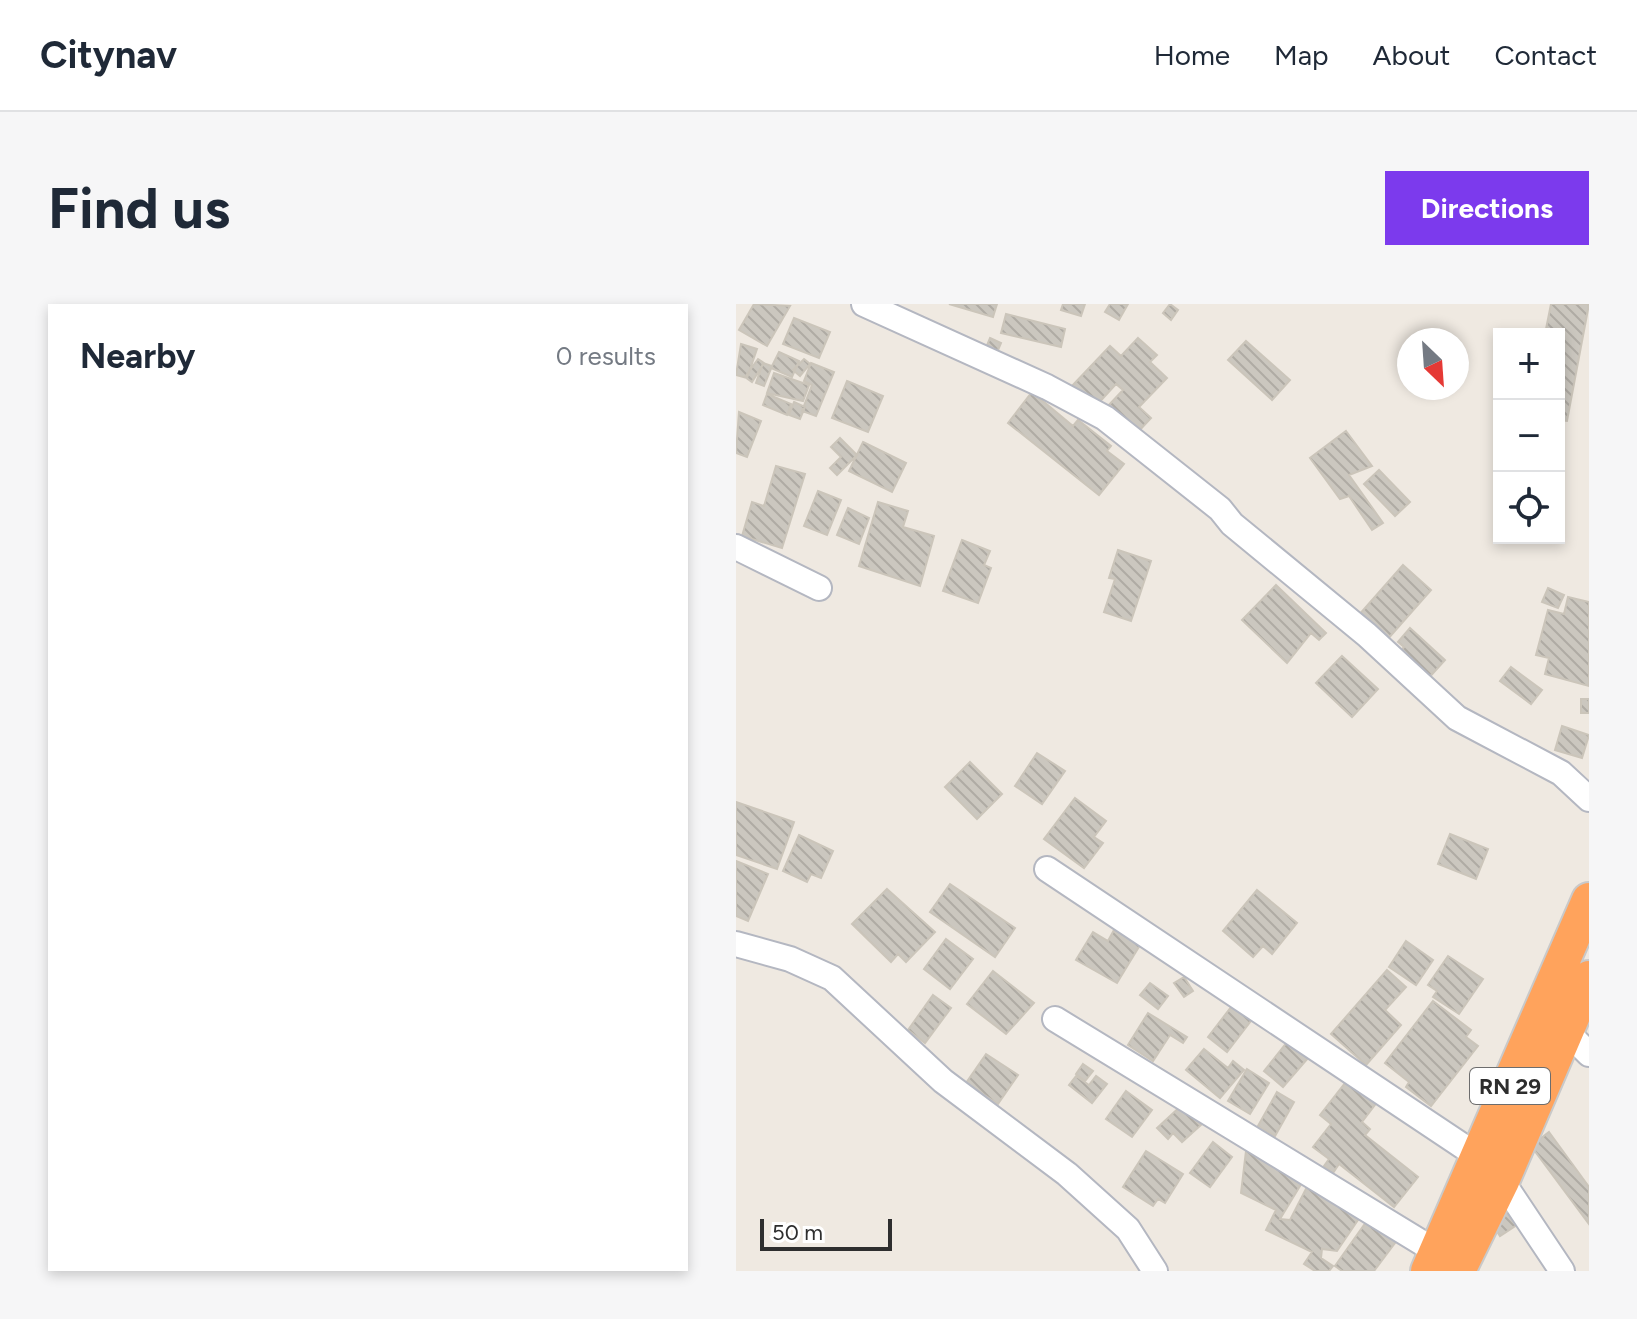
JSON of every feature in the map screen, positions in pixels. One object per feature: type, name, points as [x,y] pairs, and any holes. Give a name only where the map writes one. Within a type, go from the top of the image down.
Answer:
[{"type":"highway","name":"RN 29","points":[[1441,1265],[1490,1169],[1589,900]]},
{"type":"highway","name":"RN 29","points":[[1490,1169],[1578,1043],[1589,978]]},
{"type":"street","points":[[864,304],[1047,387],[1105,418],[1220,509],[1232,524],[1367,635],[1457,718],[1561,773],[1589,799]]},
{"type":"street","points":[[736,547],[819,588]]},
{"type":"street","points":[[1047,869],[1490,1169],[1562,1271]]},
{"type":"street","points":[[736,944],[790,959],[841,985],[943,1081],[1067,1174],[1118,1220],[1155,1271]]},
{"type":"street","points":[[1055,1019],[1441,1265]]},
{"type":"building","points":[[754,304],[790,306],[767,346],[739,330]]},
{"type":"building","points":[[949,304],[997,304],[993,317]]},
{"type":"building","points":[[1063,304],[1085,304],[1081,316],[1061,310]]},
{"type":"building","points":[[1110,304],[1128,304],[1119,320],[1105,312]]},
{"type":"building","points":[[1170,304],[1178,310],[1171,320],[1163,313]]},
{"type":"building","points":[[1551,304],[1589,304],[1567,421],[1565,328],[1546,328]]},
{"type":"building","points":[[1006,314],[1065,329],[1061,347],[1001,333]]},
{"type":"building","points":[[794,318],[830,332],[819,358],[783,344]]},
{"type":"building","points":[[990,338],[1001,343],[996,355],[985,350]]},
{"type":"building","points":[[1138,338],[1157,355],[1150,362],[1167,378],[1139,407],[1151,418],[1136,434],[1107,407],[1123,390],[1116,384],[1094,408],[1071,387],[1110,346],[1121,356]]},
{"type":"building","points":[[1246,341],[1290,380],[1272,400],[1228,360]]},
{"type":"building","points":[[741,344],[757,349],[747,378],[736,375]]},
{"type":"building","points":[[779,352],[799,361],[792,377],[771,368]]},
{"type":"building","points":[[758,359],[764,363],[752,382],[745,377]]},
{"type":"building","points":[[804,359],[810,364],[800,376],[793,370]]},
{"type":"building","points":[[763,363],[772,366],[764,386],[756,383]]},
{"type":"building","points":[[811,363],[834,372],[816,416],[802,411],[812,385],[804,381]]},
{"type":"building","points":[[774,373],[809,385],[803,401],[767,393]]},
{"type":"building","points":[[847,381],[883,396],[868,432],[832,418]]},
{"type":"building","points":[[1032,392],[1073,426],[1078,420],[1111,446],[1107,451],[1124,464],[1099,495],[1008,423]]},
{"type":"building","points":[[767,394],[791,404],[787,415],[763,405]]},
{"type":"building","points":[[794,402],[805,407],[800,419],[789,415]]},
{"type":"building","points":[[739,412],[761,421],[747,457],[736,453]]},
{"type":"building","points":[[1346,431],[1372,466],[1349,475],[1383,523],[1372,530],[1349,496],[1340,499],[1310,458]]},
{"type":"building","points":[[840,438],[857,455],[837,475],[830,468],[841,457],[831,447]]},
{"type":"building","points":[[863,442],[906,463],[892,492],[849,471]]},
{"type":"building","points":[[776,466],[805,474],[782,548],[742,536],[752,502],[764,506]]},
{"type":"building","points":[[1379,470],[1410,502],[1395,516],[1364,484]]},
{"type":"building","points":[[818,491],[841,500],[827,535],[804,526]]},
{"type":"building","points":[[878,502],[908,511],[903,527],[934,536],[920,586],[859,566]]},
{"type":"building","points":[[848,508],[869,518],[859,544],[837,535]]},
{"type":"building","points":[[962,540],[990,551],[984,565],[991,568],[978,603],[943,591]]},
{"type":"building","points":[[1118,550],[1151,561],[1131,621],[1104,612],[1115,579],[1109,578]]},
{"type":"building","points":[[1403,565],[1431,590],[1386,641],[1358,616]]},
{"type":"building","points":[[1276,585],[1326,633],[1319,640],[1311,633],[1287,663],[1242,620]]},
{"type":"building","points":[[1548,588],[1564,595],[1558,608],[1542,602]]},
{"type":"building","points":[[1568,597],[1589,602],[1589,686],[1545,674],[1549,658],[1536,655],[1548,610],[1564,614]]},
{"type":"building","points":[[1410,628],[1445,660],[1425,682],[1396,656],[1404,647],[1398,642]]},
{"type":"building","points":[[1342,656],[1378,689],[1352,717],[1316,683]]},
{"type":"building","points":[[1511,667],[1542,690],[1531,704],[1500,681]]},
{"type":"building","points":[[1581,699],[1589,699],[1589,713],[1581,713]]},
{"type":"building","points":[[1562,726],[1589,735],[1582,758],[1555,750]]},
{"type":"building","points":[[1037,753],[1065,771],[1042,804],[1015,786]]},
{"type":"building","points":[[970,762],[1002,794],[977,819],[945,787]]},
{"type":"building","points":[[1075,798],[1106,821],[1094,837],[1103,843],[1084,868],[1044,839]]},
{"type":"building","points":[[736,802],[794,822],[777,869],[736,855]]},
{"type":"building","points":[[1450,834],[1488,849],[1476,879],[1438,864]]},
{"type":"building","points":[[799,835],[833,851],[821,878],[811,874],[807,882],[783,871]]},
{"type":"building","points":[[736,861],[768,874],[748,921],[736,916]]},
{"type":"building","points":[[950,884],[1015,928],[995,957],[930,912]]},
{"type":"building","points":[[887,889],[935,932],[906,962],[898,954],[891,962],[852,924]]},
{"type":"building","points":[[1257,890],[1297,923],[1272,954],[1263,946],[1253,957],[1223,931]]},
{"type":"building","points":[[1114,930],[1140,945],[1117,983],[1076,960],[1093,932],[1108,941]]},
{"type":"building","points":[[946,939],[973,959],[950,989],[924,969]]},
{"type":"building","points":[[1406,941],[1433,960],[1416,985],[1389,967]]},
{"type":"building","points":[[1448,956],[1483,979],[1459,1014],[1433,997],[1437,991],[1428,985]]},
{"type":"building","points":[[1387,970],[1406,987],[1385,1010],[1401,1025],[1366,1065],[1331,1034]]},
{"type":"building","points":[[993,971],[1034,1003],[1006,1034],[967,1004]]},
{"type":"building","points":[[1184,977],[1193,991],[1184,997],[1174,983]]},
{"type":"building","points":[[1150,983],[1168,996],[1158,1009],[1140,995]]},
{"type":"building","points":[[933,995],[951,1008],[925,1043],[908,1030]]},
{"type":"building","points":[[1433,1001],[1471,1030],[1466,1037],[1478,1046],[1431,1106],[1406,1087],[1409,1082],[1385,1063]]},
{"type":"building","points":[[1235,1002],[1254,1017],[1227,1052],[1208,1037]]},
{"type":"building","points":[[1148,1013],[1187,1037],[1183,1043],[1170,1035],[1153,1061],[1128,1045]]},
{"type":"building","points":[[1288,1041],[1308,1058],[1283,1087],[1264,1071]]},
{"type":"building","points":[[1204,1049],[1228,1068],[1233,1061],[1244,1070],[1220,1098],[1186,1070]]},
{"type":"building","points":[[986,1054],[1018,1075],[998,1104],[966,1083]]},
{"type":"building","points":[[1083,1064],[1093,1071],[1085,1081],[1076,1074]]},
{"type":"building","points":[[1247,1069],[1269,1083],[1250,1114],[1228,1101]]},
{"type":"building","points":[[1076,1076],[1089,1085],[1096,1076],[1107,1084],[1092,1103],[1069,1085]]},
{"type":"building","points":[[1349,1078],[1378,1101],[1362,1122],[1370,1129],[1365,1135],[1418,1177],[1394,1207],[1339,1164],[1333,1173],[1324,1166],[1329,1159],[1313,1147],[1331,1124],[1320,1115]]},
{"type":"building","points":[[1126,1091],[1152,1110],[1132,1137],[1106,1119]]},
{"type":"building","points":[[1277,1092],[1294,1102],[1275,1136],[1258,1126]]},
{"type":"building","points":[[1182,1105],[1201,1125],[1182,1142],[1173,1133],[1168,1139],[1157,1128]]},
{"type":"building","points":[[1549,1132],[1589,1187],[1589,1224],[1531,1146]]},
{"type":"building","points":[[1213,1142],[1232,1157],[1210,1187],[1190,1173]]},
{"type":"building","points":[[1146,1151],[1183,1174],[1165,1203],[1158,1199],[1153,1206],[1123,1187]]},
{"type":"building","points":[[1246,1151],[1260,1153],[1303,1181],[1280,1219],[1290,1220],[1309,1183],[1360,1217],[1337,1251],[1322,1249],[1321,1258],[1333,1266],[1329,1271],[1315,1271],[1304,1264],[1312,1252],[1266,1230],[1276,1210],[1241,1193]]},
{"type":"building","points":[[1512,1204],[1523,1221],[1500,1236],[1489,1219]]},
{"type":"building","points":[[1369,1218],[1398,1239],[1374,1271],[1342,1271],[1335,1266]]}]
